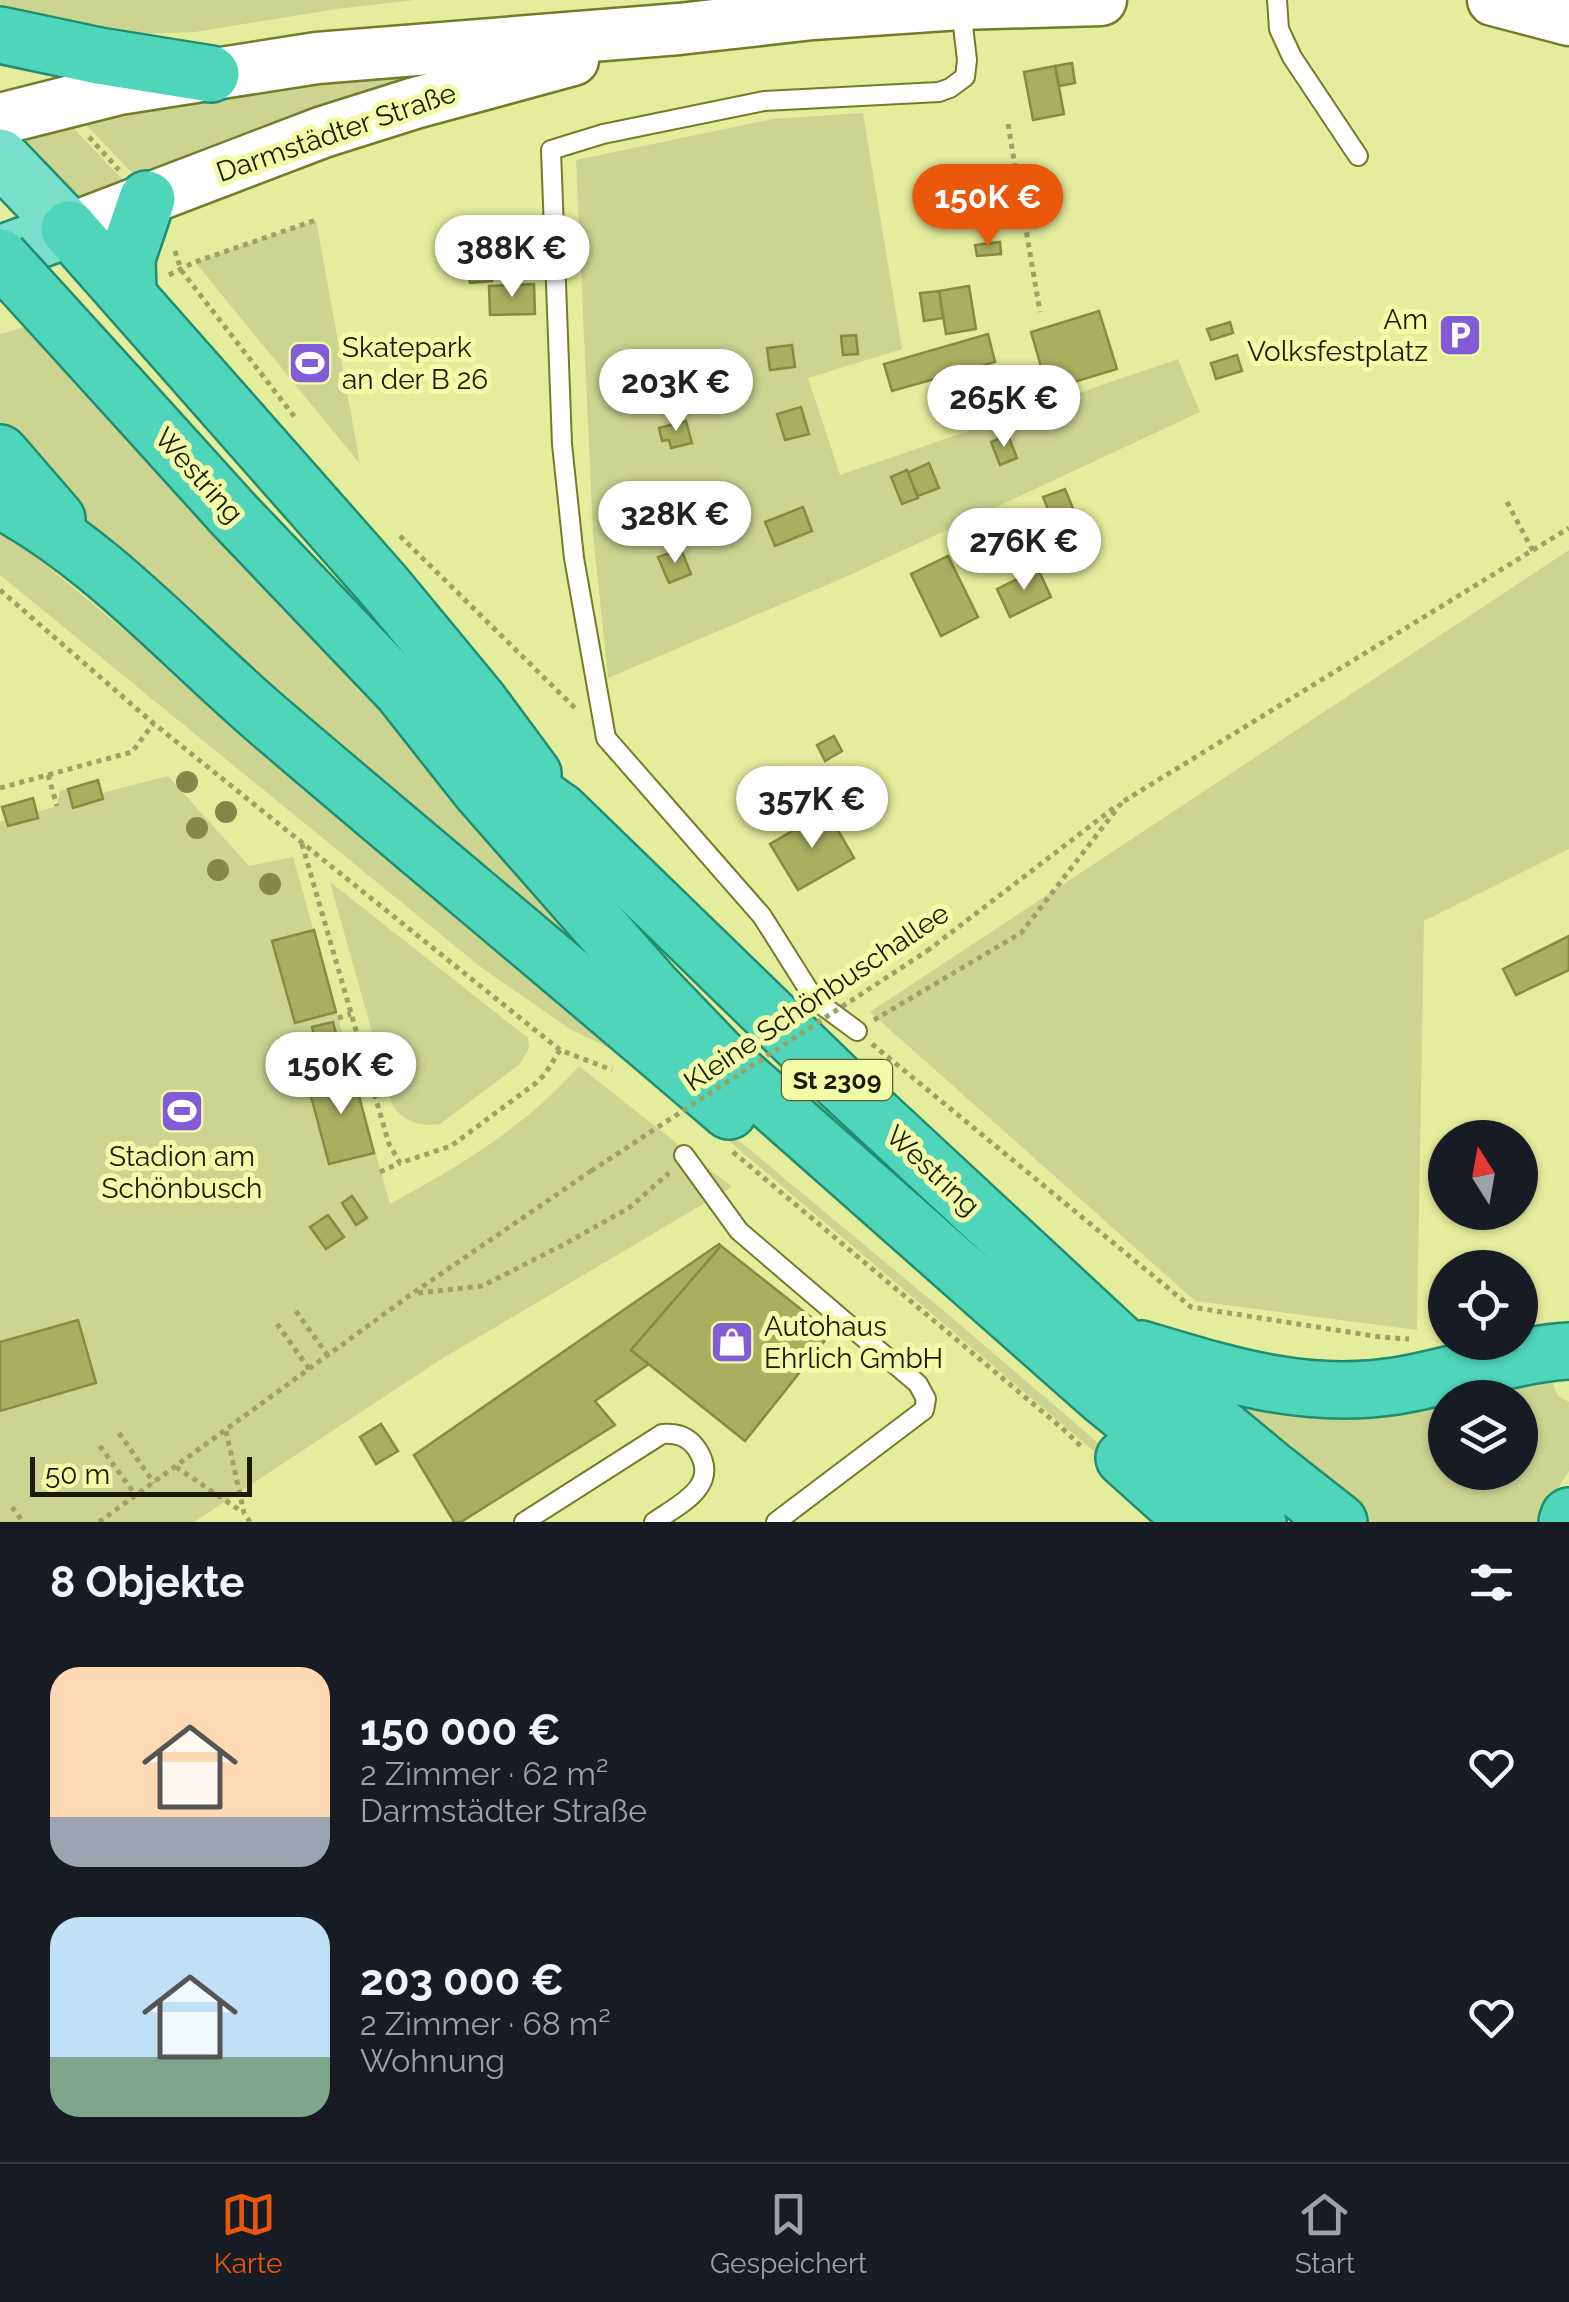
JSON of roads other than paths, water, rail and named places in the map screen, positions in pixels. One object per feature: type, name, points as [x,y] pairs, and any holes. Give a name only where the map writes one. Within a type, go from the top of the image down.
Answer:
[{"type":"highway","points":[[0,35],[211,74]]},
{"type":"highway","points":[[128,293],[127,258],[147,199]]},
{"type":"highway","points":[[69,229],[384,586],[479,701],[561,812]]},
{"type":"highway","name":"Westring","points":[[0,256],[235,516],[401,690],[492,804],[653,987],[724,1061],[1104,1398],[1258,1522]]},
{"type":"highway","points":[[0,454],[94,564]]},
{"type":"highway","points":[[0,500],[94,564],[267,719],[1000,1345],[1195,1522]]},
{"type":"highway","name":"Westring","points":[[401,690],[497,768],[561,812],[836,1080],[1119,1342],[1339,1522]]},
{"type":"highway","points":[[1119,1342],[1224,1374],[1291,1388],[1338,1389],[1394,1386],[1569,1351]]},
{"type":"highway","points":[[1000,1345],[1104,1398]]},
{"type":"main road","name":"Darmstädter Straße","points":[[0,119],[119,89],[316,58],[679,29],[813,14],[1101,0]]},
{"type":"main road","points":[[1492,0],[1569,20]]},
{"type":"main road","name":"Darmstädter Straße","points":[[0,256],[323,132],[679,29]]},
{"type":"main road","points":[[0,157],[69,229]]},
{"type":"lane","points":[[1277,0],[1279,29],[1292,57],[1358,156]]},
{"type":"lane","points":[[857,1031],[815,1000],[762,916],[606,738],[574,558],[564,463],[552,150],[603,134],[764,101],[939,92],[965,77],[967,60],[960,4]]},
{"type":"lane","points":[[684,1155],[738,1232],[918,1384],[926,1399],[924,1410],[776,1522]]},
{"type":"lane","points":[[524,1522],[662,1434],[677,1433],[692,1442],[703,1459],[705,1476],[687,1500],[654,1522]]},
{"type":"place","name":"Am Volksfestplatz","points":[[1460,335]]},
{"type":"place","name":"Skatepark an der B 26","points":[[310,363]]},
{"type":"place","name":"Stadion am Schönbusch","points":[[182,1111]]},
{"type":"place","name":"Autohaus Ehrlich GmbH","points":[[732,1342]]}]
